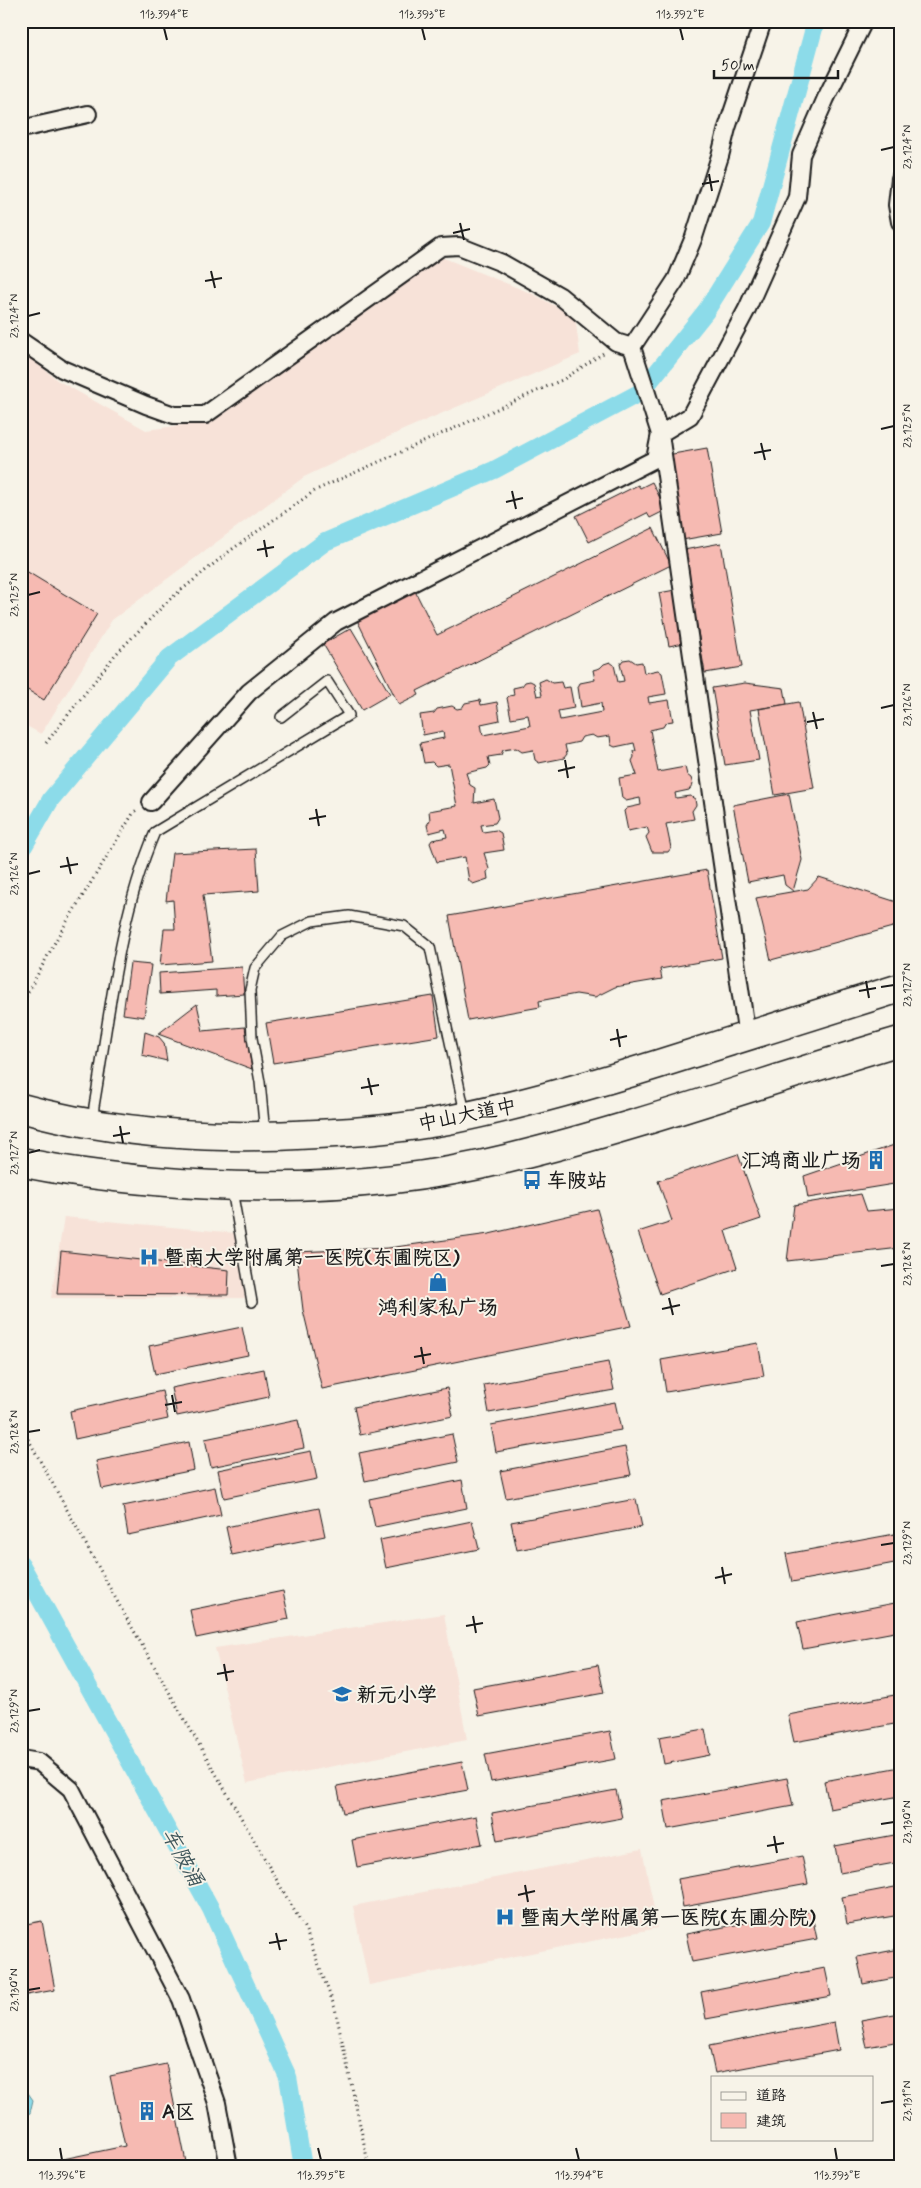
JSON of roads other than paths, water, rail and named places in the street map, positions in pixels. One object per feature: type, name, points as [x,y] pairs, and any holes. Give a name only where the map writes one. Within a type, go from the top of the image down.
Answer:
[{"type":"highway","name":"中山大道中","points":[[21,1108],[93,1124],[190,1136],[265,1137],[371,1130],[466,1116],[578,1088],[900,988]]},
{"type":"highway","points":[[21,1162],[98,1176],[232,1187],[322,1186],[378,1181],[508,1159],[664,1115],[900,1041]]},
{"type":"street","points":[[747,1037],[660,434],[632,347],[655,309],[676,280],[694,236],[727,128],[763,21]]},
{"type":"street","points":[[151,802],[249,692],[336,622],[654,459],[660,434],[690,416],[746,309],[797,197],[801,156],[826,98],[864,21]]},
{"type":"street","points":[[21,129],[88,114]]},
{"type":"street","points":[[900,178],[898,205],[900,222]]},
{"type":"street","points":[[21,341],[62,369],[146,405],[174,415],[205,415],[441,248],[459,246],[502,263],[560,296],[616,342],[632,347]]},
{"type":"street","points":[[21,1759],[39,1762],[71,1789],[181,1999],[217,2103],[229,2167]]},
{"type":"lane","points":[[93,1124],[110,1001],[129,909],[143,861],[155,832],[349,715],[327,681],[281,717]]},
{"type":"lane","points":[[265,1137],[260,1082],[252,1038],[250,990],[255,968],[282,936],[312,921],[349,916],[404,926],[430,947],[458,1087],[466,1116]]},
{"type":"lane","points":[[232,1187],[252,1302]]},
{"type":"water","points":[[21,2083],[33,2100],[30,2113],[21,2118]]},
{"type":"waterway","points":[[21,851],[51,799],[169,658],[325,542],[494,470],[641,392],[706,311],[761,223],[816,21]]},
{"type":"waterway","name":"车陂涌","points":[[21,1564],[211,1909],[288,2077],[303,2167]]},
{"type":"place","name":"汇鸿商业广场","points":[[876,1160]]},
{"type":"place","name":"车陂站","points":[[532,1180]]},
{"type":"place","name":"暨南大学附属第一医院(东圃院区)","points":[[149,1257]]},
{"type":"place","name":"鸿利家私广场","points":[[438,1282]]},
{"type":"place","name":"新元小学","points":[[342,1694]]},
{"type":"place","name":"暨南大学附属第一医院(东圃分院)","points":[[505,1917]]},
{"type":"place","name":"A区","points":[[147,2111]]}]
